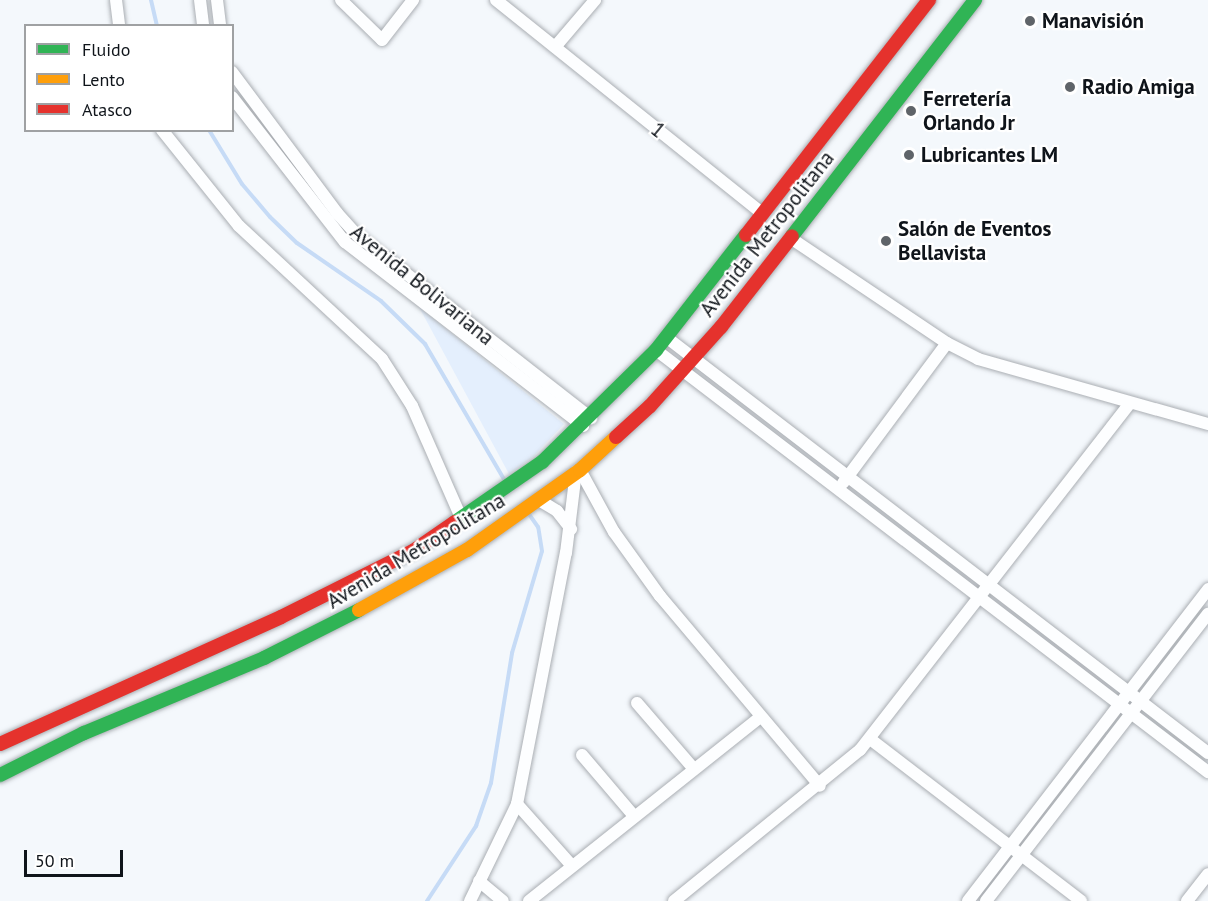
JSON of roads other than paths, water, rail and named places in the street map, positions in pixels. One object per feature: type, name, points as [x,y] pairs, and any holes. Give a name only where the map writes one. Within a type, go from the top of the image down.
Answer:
[{"type":"highway","points":[[0,744],[281,617],[413,551],[488,503],[518,480],[587,422],[656,350],[928,0]]},
{"type":"highway","name":"Avenida Metropolitana","points":[[0,775],[84,733],[337,623],[504,526],[578,471],[693,359],[792,239],[975,0]]},
{"type":"highway","points":[[117,690],[128,715]]},
{"type":"street","points":[[117,0],[119,24]]},
{"type":"street","points":[[201,0],[204,24]]},
{"type":"street","points":[[217,0],[220,24]]},
{"type":"street","points":[[341,0],[382,40],[414,0]]},
{"type":"street","name":"1","points":[[496,0],[761,212]]},
{"type":"street","points":[[555,47],[595,0]]},
{"type":"street","name":"Avenida Bolivariana","points":[[234,75],[327,200],[358,236],[587,422]]},
{"type":"street","name":"Avenida Bolivariana","points":[[234,100],[345,242],[587,422]]},
{"type":"street","points":[[164,132],[239,226],[382,360],[412,406],[462,520]]},
{"type":"street","points":[[792,239],[947,343],[994,364],[1129,404],[1208,424]]},
{"type":"street","points":[[666,337],[1208,753]]},
{"type":"street","points":[[837,491],[947,343]]},
{"type":"street","points":[[656,350],[681,372],[1208,772]]},
{"type":"street","points":[[674,901],[820,786],[870,740],[979,599],[991,587],[1129,404]]},
{"type":"street","points":[[470,901],[517,804],[571,529],[578,471]]},
{"type":"street","points":[[578,471],[603,516],[639,568],[760,717],[820,786]]},
{"type":"street","points":[[536,502],[557,512],[571,529]]},
{"type":"street","points":[[968,901],[1208,589]]},
{"type":"street","points":[[986,901],[1208,614]]},
{"type":"street","points":[[637,703],[694,770]]},
{"type":"street","points":[[529,901],[760,717]]},
{"type":"street","points":[[870,740],[1081,901]]},
{"type":"street","points":[[582,755],[634,816]]},
{"type":"street","points":[[517,804],[572,866]]},
{"type":"street","points":[[1187,901],[1208,874]]},
{"type":"street","points":[[479,881],[503,901]]},
{"type":"waterway","points":[[151,0],[157,24]]},
{"type":"waterway","points":[[210,132],[242,184],[270,217],[297,243],[381,301],[425,344],[504,479]]},
{"type":"waterway","points":[[427,901],[476,826],[491,783],[512,653],[542,551],[538,527],[529,514]]},
{"type":"place","name":"Manavisión","points":[[1030,21]]},
{"type":"place","name":"Radio Amiga","points":[[1070,87]]},
{"type":"place","name":"Ferretería Orlando Jr","points":[[911,111]]},
{"type":"place","name":"Lubricantes LM","points":[[909,155]]},
{"type":"place","name":"Salón de Eventos Bellavista","points":[[886,241]]}]
